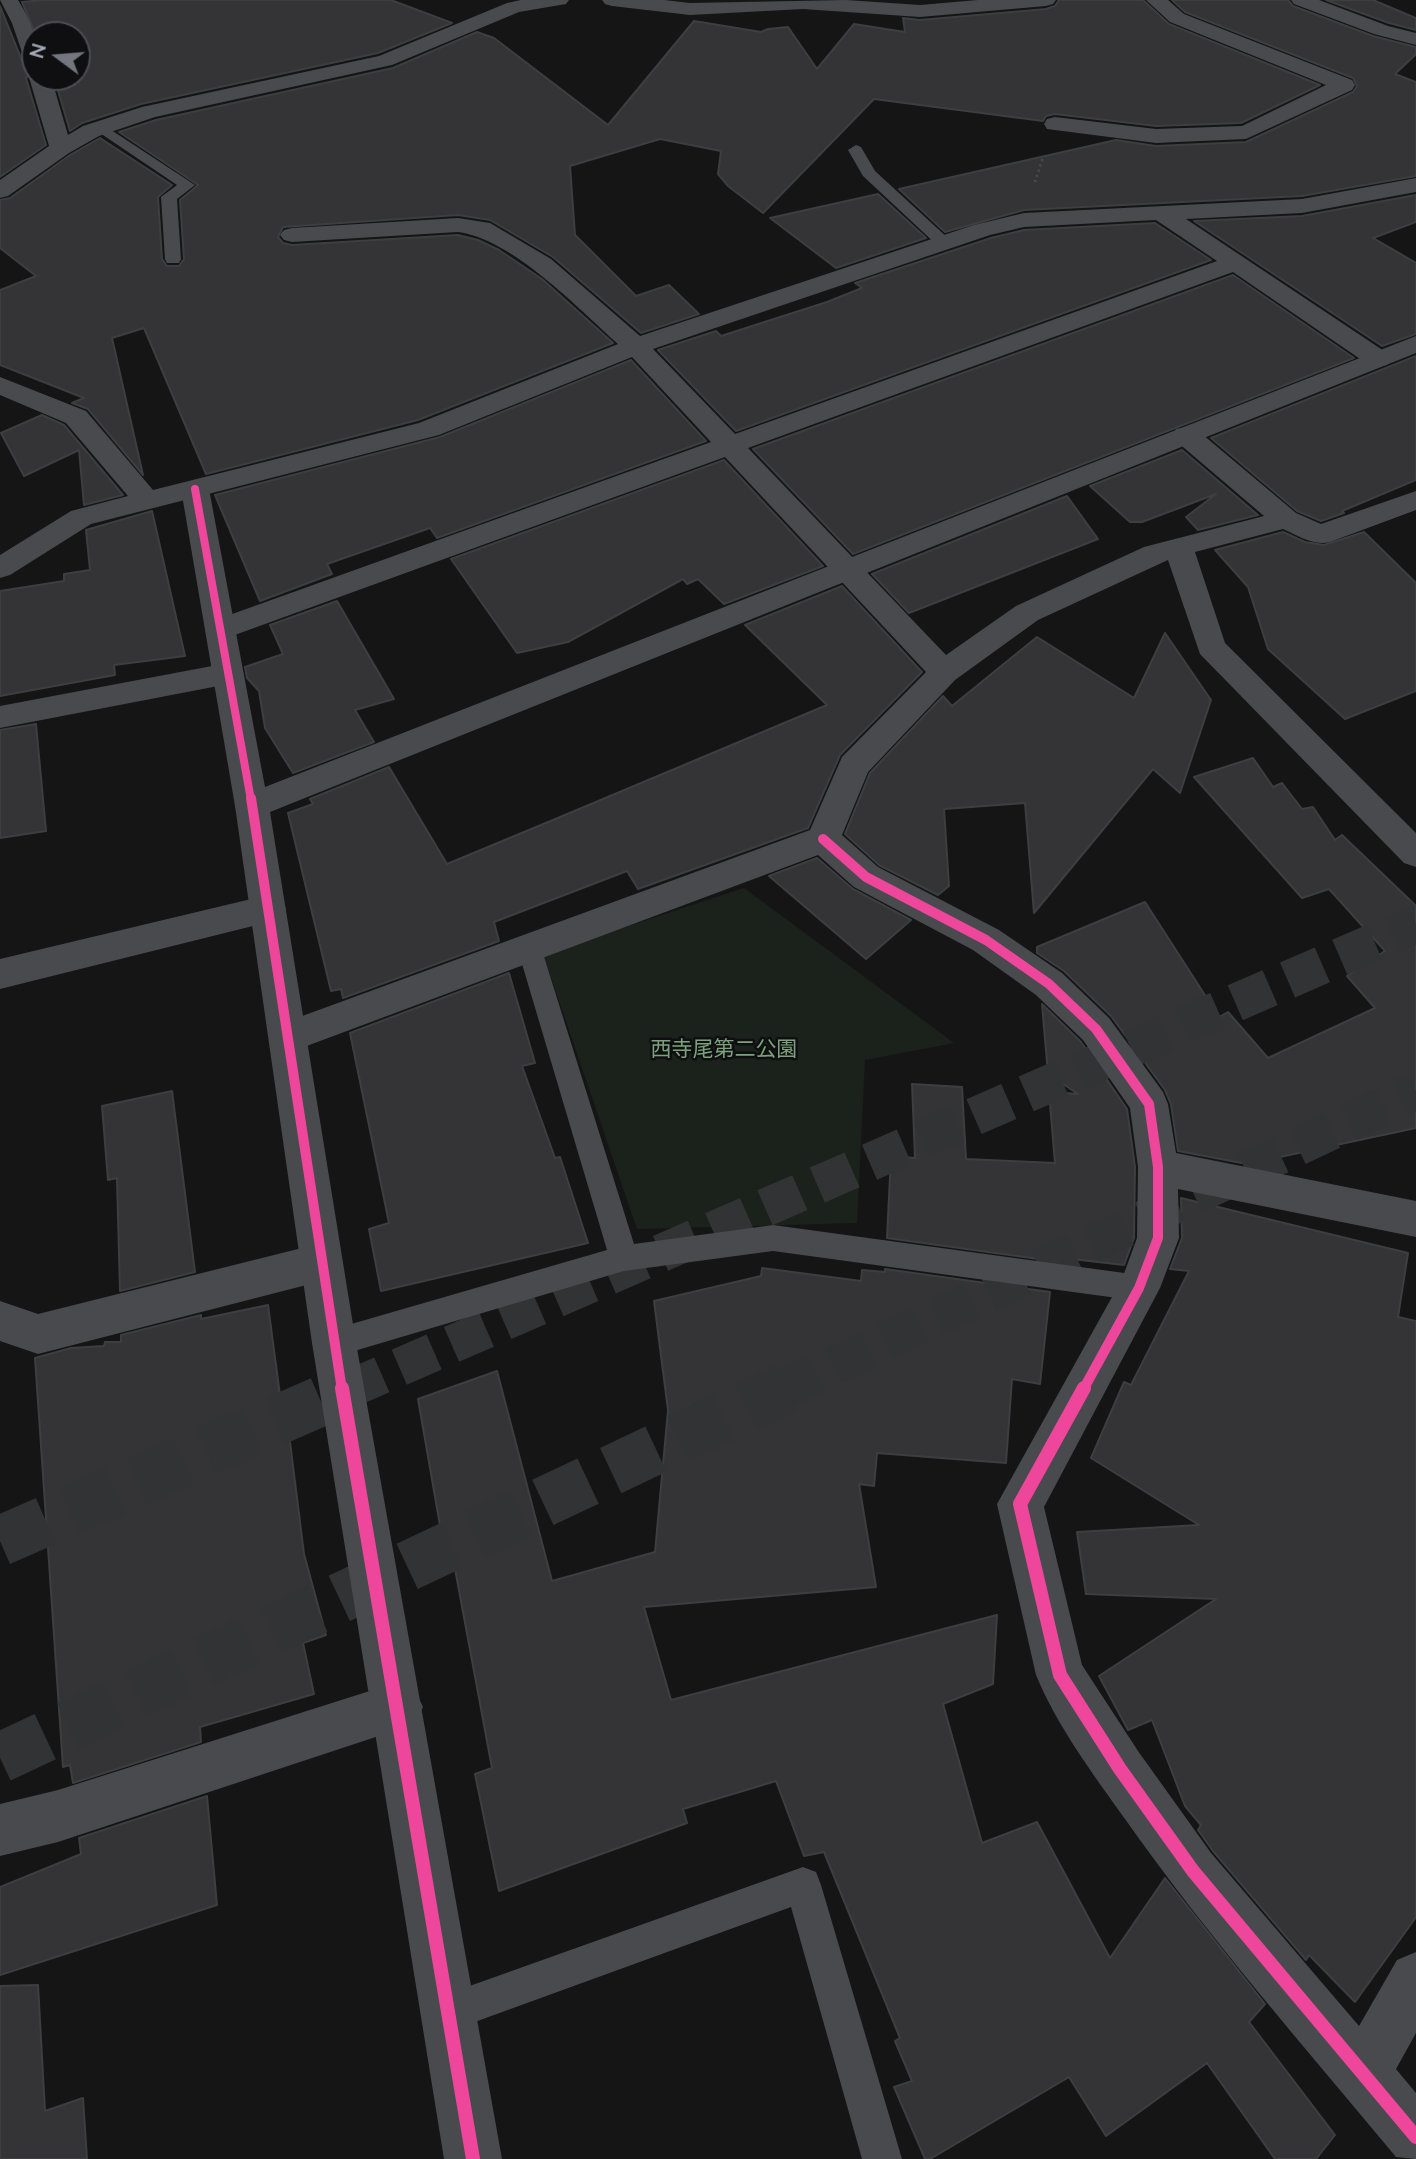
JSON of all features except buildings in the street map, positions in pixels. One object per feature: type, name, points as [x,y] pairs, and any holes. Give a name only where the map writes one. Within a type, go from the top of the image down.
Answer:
[{"type":"street","points":[[8,0],[21,21]]},
{"type":"street","points":[[0,191],[61,148],[102,128],[150,112],[385,61],[514,7],[559,0]]},
{"type":"street","points":[[612,0],[690,9],[803,3],[920,11],[1046,0]]},
{"type":"street","points":[[1055,124],[1156,136],[1246,132],[1344,85],[1177,18],[1156,0]]},
{"type":"street","points":[[1301,0],[1381,30],[1416,39]]},
{"type":"street","points":[[44,91],[61,148]]},
{"type":"street","points":[[0,568],[81,517],[429,429],[636,346],[982,230],[1024,220],[1302,206],[1416,185]]},
{"type":"street","points":[[1161,213],[1378,359]]},
{"type":"street","points":[[292,234],[458,225],[482,228],[542,264],[636,346],[944,672]]},
{"type":"street","points":[[220,629],[1236,263]]},
{"type":"street","points":[[252,806],[1416,344]]},
{"type":"street","points":[[0,385],[76,418],[148,501]]},
{"type":"street","points":[[1186,435],[1286,519],[1320,535],[1416,500]]},
{"type":"street","points":[[195,489],[252,806],[334,1343],[473,2159]]},
{"type":"street","points":[[288,1037],[823,839],[854,766],[944,672],[1027,613],[1154,554],[1286,519]]},
{"type":"street","points":[[1179,547],[1211,647],[1416,854]]},
{"type":"street","points":[[0,717],[228,674]]},
{"type":"street","points":[[823,839],[866,877],[986,940],[1049,984],[1096,1029],[1149,1104],[1158,1167],[1158,1238],[1139,1288],[1020,1504],[1060,1675],[1120,1769],[1193,1871],[1362,2076],[1410,2144]]},
{"type":"street","points":[[0,974],[268,909]]},
{"type":"street","points":[[1158,1167],[1416,1219]]},
{"type":"street","points":[[0,1321],[38,1334],[322,1262]]},
{"type":"street","points":[[0,1830],[58,1816],[398,1707]]},
{"type":"street","points":[[1362,2076],[1416,1979]]},
{"type":"lane","points":[[102,128],[187,185],[169,197],[173,260]]},
{"type":"lane","points":[[856,150],[868,173],[944,243]]},
{"type":"lane","points":[[529,947],[624,1258]]},
{"type":"lane","points":[[334,1343],[624,1258],[774,1238],[1139,1288]]},
{"type":"lane","points":[[450,2012],[803,1885],[883,2159]]},
{"type":"green space","name":"西寺尾第二公園","points":[[744,888],[954,1043],[865,1060],[857,1223],[637,1229],[543,954]]},
{"type":"tunnel","points":[[347,1390],[1416,924]]},
{"type":"tunnel","points":[[782,1390],[1416,1091]]},
{"type":"tunnel","points":[[0,1541],[351,1388]]},
{"type":"tunnel","points":[[0,1758],[786,1388]]},
{"type":"cycle path","points":[[195,489],[252,806],[334,1343],[473,2159]]},
{"type":"cycle path","points":[[823,839],[866,877],[986,940],[1049,984],[1096,1029],[1149,1104],[1158,1167],[1158,1238],[1139,1288],[1020,1504],[1060,1675],[1120,1769],[1193,1871],[1416,2137]]}]
